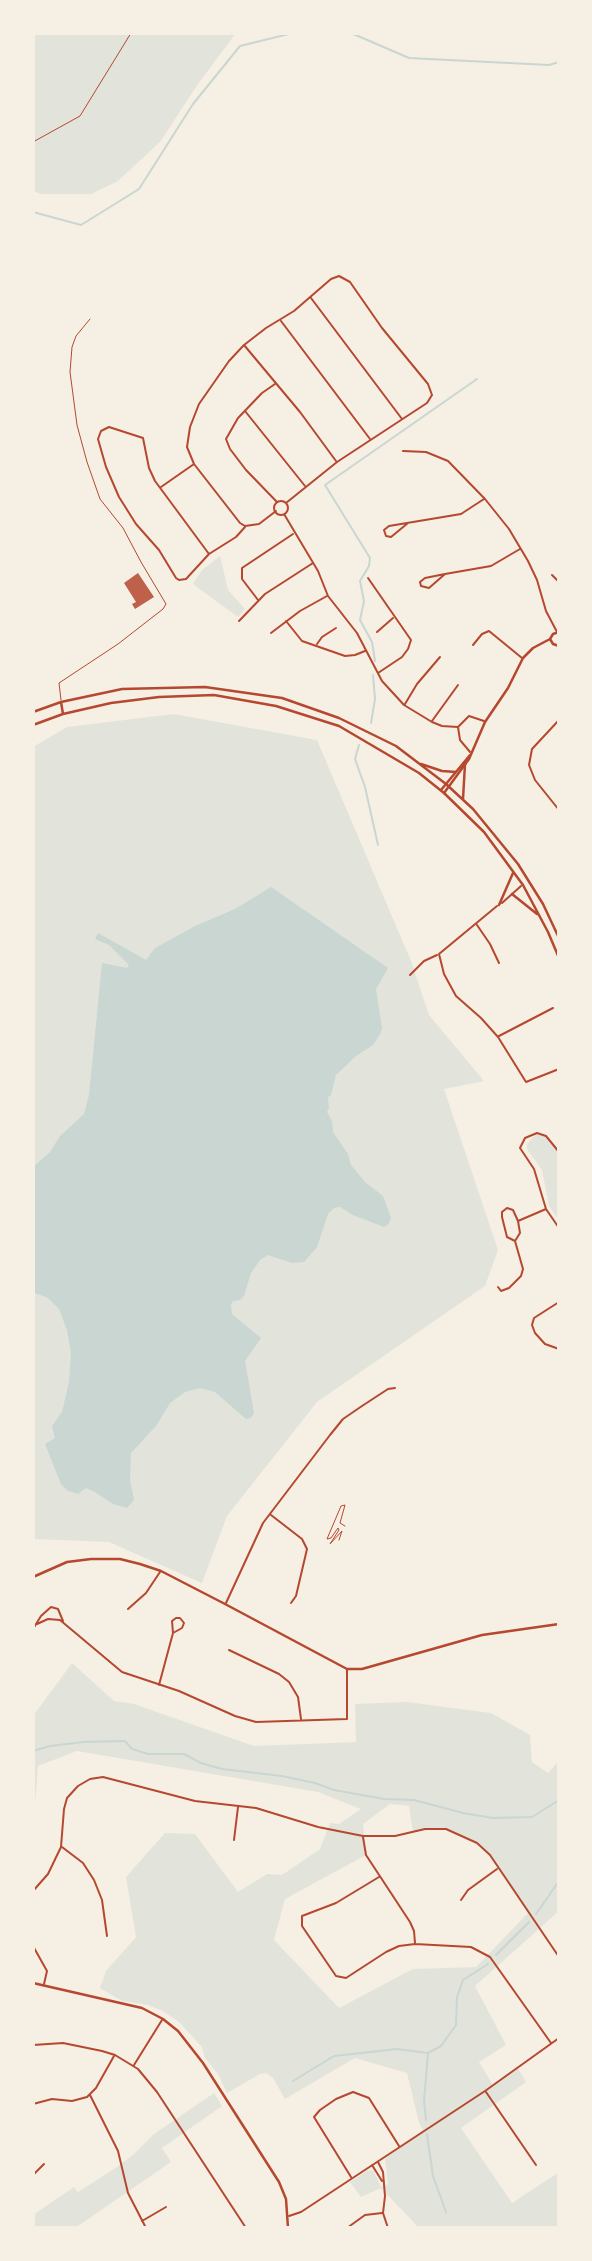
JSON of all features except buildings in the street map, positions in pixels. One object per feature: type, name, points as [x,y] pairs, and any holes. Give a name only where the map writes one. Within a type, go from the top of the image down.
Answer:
[{"type":"main road","points":[[442,792],[465,764],[485,722],[504,696],[523,658],[529,651],[551,641],[556,633]]},
{"type":"main road","points":[[551,641],[558,647]]},
{"type":"main road","points":[[33,712],[61,702],[122,689],[205,687],[264,695],[308,706],[351,723],[396,746],[463,800],[504,845],[529,880],[559,937]]},
{"type":"main road","points":[[33,725],[63,714],[110,703],[159,697],[214,695],[276,706],[339,726],[398,759],[442,792],[484,832],[523,885],[559,958]]},
{"type":"main road","points":[[61,702],[63,714]]},
{"type":"main road","points":[[447,786],[471,754]]},
{"type":"main road","points":[[418,763],[442,771],[456,772]]},
{"type":"main road","points":[[463,800],[465,764]]},
{"type":"main road","points":[[499,905],[513,871]]},
{"type":"main road","points":[[523,885],[529,880]]},
{"type":"main road","points":[[512,894],[540,916]]},
{"type":"main road","points":[[33,1577],[67,1562],[120,1559],[160,1571],[347,1669],[373,1666],[482,1636],[559,1624]]},
{"type":"main road","points":[[33,1983],[134,2006],[163,2019],[178,2031],[197,2054],[283,2189],[288,2228]]},
{"type":"street","points":[[245,526],[194,464],[187,447],[187,437],[194,416],[222,371],[244,345],[311,298],[331,279],[339,276],[345,278],[428,384],[432,395],[431,399],[403,420],[337,461],[286,503]]},
{"type":"street","points":[[311,298],[403,420]]},
{"type":"street","points":[[280,320],[371,439]]},
{"type":"street","points":[[244,345],[337,461]]},
{"type":"street","points":[[275,384],[244,411],[228,434],[227,444],[246,470],[277,502]]},
{"type":"street","points":[[244,411],[305,488]]},
{"type":"street","points":[[209,554],[160,488],[149,468],[143,438],[109,427],[101,431],[98,439],[119,497],[136,524],[159,550],[176,578],[182,581],[209,554],[236,537],[245,526],[259,524],[275,511],[277,502]]},
{"type":"street","points":[[403,451],[426,452],[448,461],[485,499],[509,529],[537,579],[556,633]]},
{"type":"street","points":[[160,488],[194,464]]},
{"type":"street","points":[[408,523],[391,537],[386,536],[385,528],[408,523],[461,514],[485,499]]},
{"type":"street","points":[[277,502],[286,503]]},
{"type":"street","points":[[284,514],[288,509],[286,503]]},
{"type":"street","points":[[275,511],[284,514],[314,562],[328,596],[357,633],[377,674],[404,705],[442,726],[458,727],[469,716],[485,722]]},
{"type":"street","points":[[258,600],[242,579],[242,568],[294,533]]},
{"type":"street","points":[[445,574],[429,588],[421,586],[420,582],[425,578],[445,574],[491,566],[521,549]]},
{"type":"street","points":[[239,621],[258,600],[282,581],[314,562]]},
{"type":"street","points":[[552,575],[559,582]]},
{"type":"street","points":[[368,578],[410,637],[411,643],[402,657],[377,674]]},
{"type":"street","points":[[271,633],[328,596]]},
{"type":"street","points":[[377,632],[394,617]]},
{"type":"street","points":[[286,621],[299,639],[345,656],[355,656],[366,651]]},
{"type":"street","points":[[317,645],[322,637],[335,628]]},
{"type":"street","points":[[473,645],[482,634],[489,631],[523,658]]},
{"type":"street","points":[[404,705],[440,657]]},
{"type":"street","points":[[432,722],[458,685]]},
{"type":"street","points":[[559,720],[538,741],[529,757],[531,774],[559,810]]},
{"type":"street","points":[[458,727],[460,740],[471,754]]},
{"type":"street","points":[[410,975],[424,961],[439,954],[523,885]]},
{"type":"street","points":[[476,925],[490,944],[499,963]]},
{"type":"street","points":[[439,954],[452,991],[498,1037],[526,1082],[559,1069]]},
{"type":"street","points":[[498,1037],[553,1008]]},
{"type":"street","points":[[559,1152],[546,1136],[537,1133],[525,1138],[520,1148],[534,1169],[546,1209],[559,1228]]},
{"type":"street","points":[[498,1287],[501,1291],[509,1288],[521,1276],[523,1269],[515,1241],[507,1237],[502,1212],[510,1208],[520,1233],[515,1241]]},
{"type":"street","points":[[517,1221],[546,1209]]},
{"type":"street","points":[[559,1302],[534,1318],[531,1325],[545,1344],[559,1349]]},
{"type":"street","points":[[225,1604],[259,1530],[337,1425],[372,1399],[388,1389],[395,1388]]},
{"type":"street","points":[[270,1514],[302,1539],[307,1549],[296,1596],[291,1603]]},
{"type":"street","points":[[128,1609],[153,1584],[160,1571]]},
{"type":"street","points":[[33,1629],[51,1607],[57,1609],[63,1622],[122,1672],[179,1691],[250,1721],[347,1719],[347,1669]]},
{"type":"street","points":[[47,1611],[50,1619]]},
{"type":"street","points":[[37,1623],[50,1619],[63,1622]]},
{"type":"street","points":[[159,1686],[173,1633]]},
{"type":"street","points":[[229,1650],[279,1674],[289,1682],[298,1697],[301,1720]]},
{"type":"street","points":[[33,1891],[48,1874],[61,1847],[67,1798],[78,1786],[90,1779],[103,1777],[195,1801],[256,1808],[362,1836],[395,1836],[425,1829],[446,1829],[477,1843],[490,1855],[559,1957]]},
{"type":"street","points":[[234,1840],[238,1806]]},
{"type":"street","points":[[362,1836],[366,1855],[410,1922],[415,1944]]},
{"type":"street","points":[[61,1847],[83,1863],[94,1880],[102,1900],[107,1937]]},
{"type":"street","points":[[461,1900],[468,1890],[498,1868]]},
{"type":"street","points":[[379,1877],[336,1903],[302,1916],[302,1926],[336,1976],[346,1978],[399,1946],[415,1944],[471,1947],[490,1957],[551,2043]]},
{"type":"street","points":[[33,1946],[47,1971],[44,1985]]},
{"type":"street","points":[[134,2066],[163,2019]]},
{"type":"street","points":[[288,2217],[301,2212],[485,2091],[559,2038]]},
{"type":"street","points":[[33,2045],[63,2043],[115,2055],[134,2066],[148,2079],[246,2228]]},
{"type":"street","points":[[33,2104],[52,2099],[78,2101],[90,2095],[115,2055]]},
{"type":"street","points":[[485,2091],[536,2165]]},
{"type":"street","points":[[352,2178],[315,2121],[314,2117],[320,2110],[346,2094],[365,2095],[400,2146]]},
{"type":"street","points":[[90,2095],[118,2151],[128,2193],[146,2228]]},
{"type":"street","points":[[377,2161],[383,2172],[386,2196],[383,2213],[388,2228]]},
{"type":"street","points":[[33,2175],[44,2164]]},
{"type":"street","points":[[372,2165],[383,2182]]},
{"type":"street","points":[[142,2221],[166,2207]]},
{"type":"street","points":[[347,2228],[365,2215],[383,2213]]},
{"type":"lane","points":[[61,702],[59,683],[118,644],[166,604],[123,528],[97,493],[77,425],[70,372],[72,347],[76,336],[90,320]]},
{"type":"lane","points":[[553,1002],[553,1008],[559,1010]]},
{"type":"path","points":[[33,142],[80,116],[131,33]]},
{"type":"path","points":[[339,1540],[342,1531],[330,1544],[338,1528],[331,1538],[327,1539],[341,1506],[345,1505],[340,1522],[345,1526]]},
{"type":"shaded area","points":[[33,33],[236,33],[160,142],[118,181],[91,194],[41,194],[33,191]]},
{"type":"shaded area","points":[[220,556],[228,590],[245,609],[238,617],[193,584],[202,570]]},
{"type":"shaded area","points":[[174,714],[317,740],[411,961],[429,1015],[484,1081],[444,1089],[498,1250],[485,1286],[317,1402],[227,1516],[202,1583],[109,1542],[33,1539],[33,747],[67,727]]},
{"type":"shaded area","points":[[271,887],[388,968],[376,989],[382,1028],[380,1034],[373,1045],[356,1056],[336,1075],[331,1095],[328,1097],[327,1112],[332,1121],[333,1132],[348,1154],[351,1165],[365,1182],[383,1196],[391,1218],[384,1227],[340,1207],[334,1208],[328,1214],[317,1247],[304,1262],[292,1263],[268,1255],[260,1260],[251,1273],[244,1296],[233,1301],[231,1305],[232,1314],[261,1338],[245,1361],[254,1413],[251,1418],[246,1419],[215,1392],[200,1388],[185,1392],[170,1403],[156,1426],[131,1453],[130,1480],[134,1500],[127,1508],[113,1504],[86,1488],[78,1494],[68,1491],[61,1484],[45,1444],[55,1438],[52,1426],[62,1412],[69,1382],[71,1353],[67,1330],[59,1309],[48,1298],[33,1292],[33,1167],[84,1114],[89,1095],[102,963],[127,968],[129,965],[109,945],[95,939],[98,933],[146,960],[155,948],[195,926],[235,909]]},
{"type":"shaded area","points":[[536,1134],[543,1134],[559,1153],[559,1221],[549,1206],[542,1170],[527,1149],[527,1144]]},
{"type":"shaded area","points":[[72,1663],[114,1701],[134,1704],[254,1746],[356,1742],[355,1704],[407,1702],[491,1713],[530,1735],[532,1762],[548,1773],[559,1761],[559,1911],[475,1986],[506,2045],[479,2062],[493,2085],[517,2067],[526,2082],[461,2128],[512,2203],[559,2172],[559,2228],[419,2228],[381,2188],[361,2197],[350,2182],[373,2170],[381,2187],[388,2184],[385,2159],[423,2130],[407,2073],[355,2058],[285,2099],[273,2078],[266,2073],[227,2093],[218,2074],[205,2058],[202,2047],[179,2022],[163,2011],[148,2005],[122,2001],[100,1988],[106,1971],[136,1937],[126,1877],[165,1833],[195,1834],[238,1892],[267,1874],[282,1875],[320,1849],[330,1823],[339,1824],[361,1809],[318,1792],[77,1751],[38,1766],[33,1830],[33,1716]],"holes":[[[390,1804],[409,1806],[413,1832],[446,1829],[477,1843],[490,1855],[528,1913],[476,1967],[413,1969],[339,2008],[274,1940],[285,1899],[366,1855],[363,1824]]]},
{"type":"shaded area","points":[[214,2093],[222,2106],[162,2148],[171,2162],[75,2228],[33,2228],[33,2215],[74,2187],[78,2192],[117,2167],[154,2134]]},
{"type":"waterway","points":[[33,212],[81,225],[139,189],[193,104],[240,46],[293,33]]},
{"type":"waterway","points":[[351,33],[409,58],[549,65],[559,62]]},
{"type":"waterway","points":[[375,661],[372,642],[360,620],[364,601],[360,581],[369,566],[370,558],[325,485],[477,379]]},
{"type":"waterway","points":[[371,723],[375,699],[373,675]]},
{"type":"waterway","points":[[359,745],[355,759],[365,787],[378,845]]},
{"type":"waterway","points":[[33,1751],[84,1742],[125,1741],[132,1749],[148,1754],[184,1754],[201,1763],[222,1769],[282,1776],[334,1790],[384,1799],[414,1800],[493,1818],[532,1817],[559,1800]]},
{"type":"waterway","points":[[536,1914],[559,1881]]},
{"type":"waterway","points":[[496,1955],[529,1922]]},
{"type":"waterway","points":[[426,2120],[424,2101],[428,2053],[441,2046],[456,2025],[457,1997],[463,1980],[488,1964]]},
{"type":"waterway","points":[[293,2081],[334,2056],[397,2049],[428,2053]]},
{"type":"waterway","points":[[427,2134],[433,2176],[446,2212]]}]
